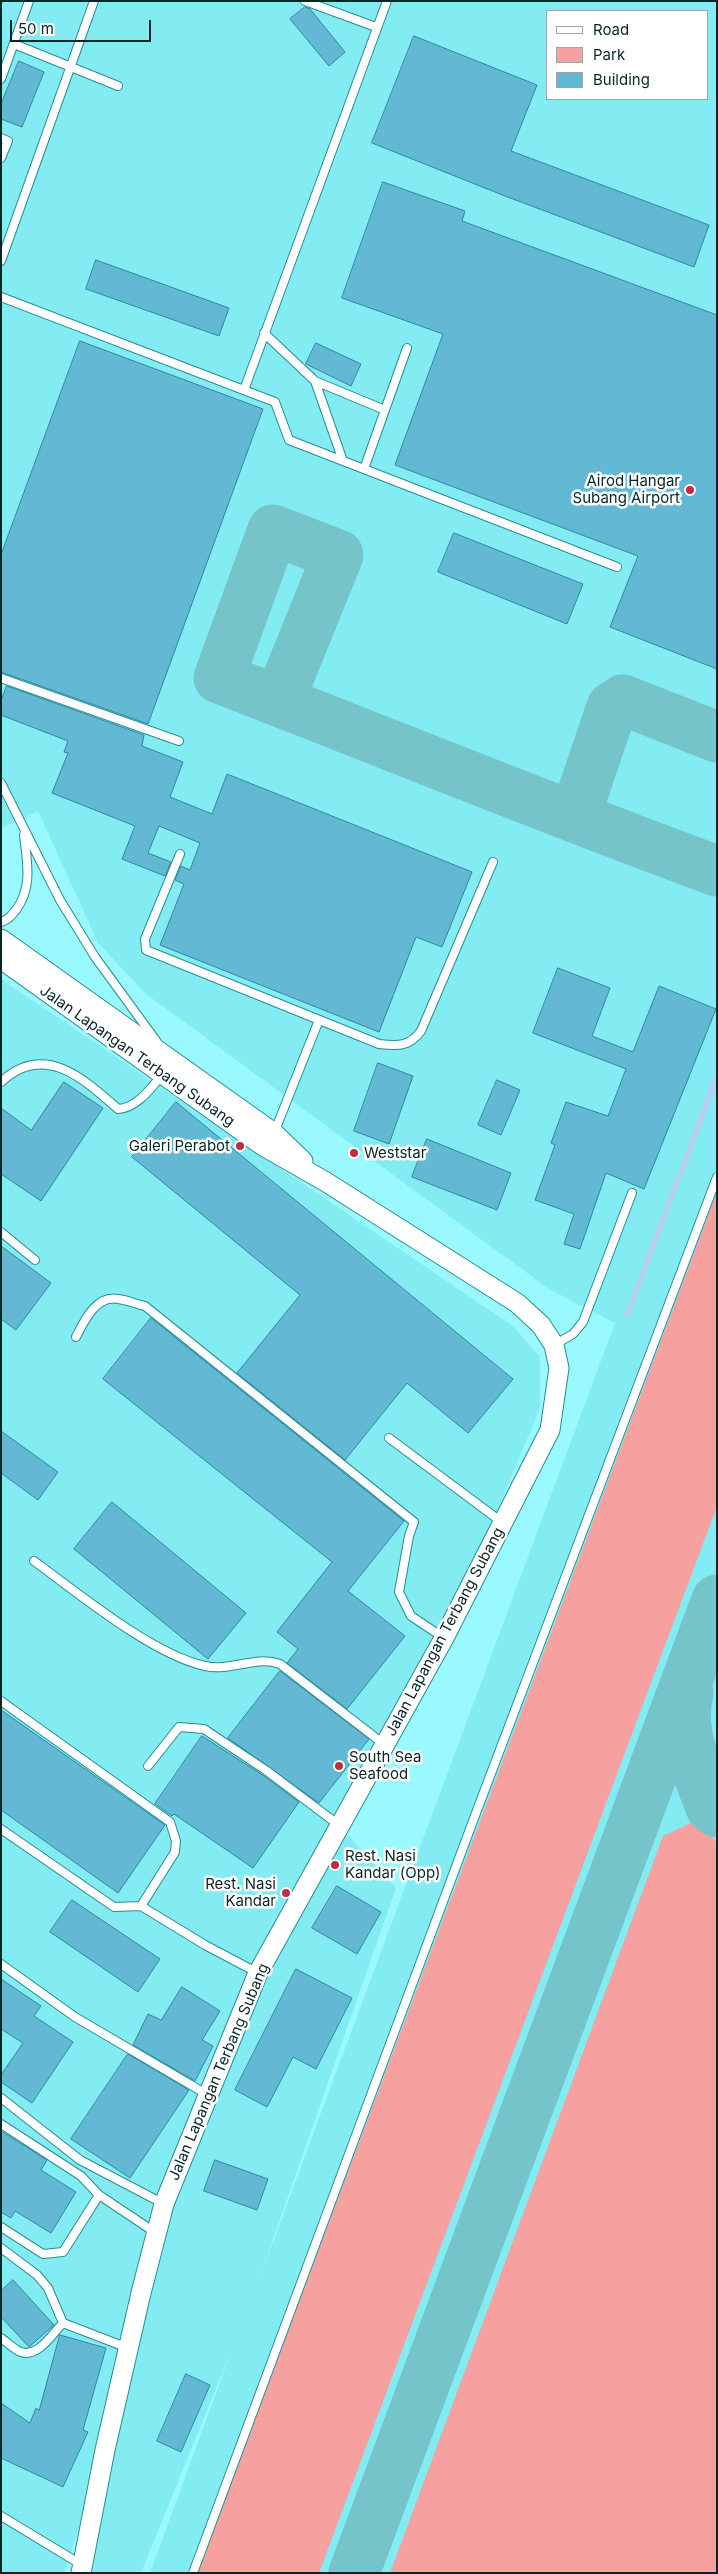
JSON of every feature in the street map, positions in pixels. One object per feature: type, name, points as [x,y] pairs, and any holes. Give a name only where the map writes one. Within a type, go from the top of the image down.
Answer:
[{"type":"street","name":"Jalan Lapangan Terbang Subang","points":[[1,939],[274,1133],[326,1182]]},
{"type":"street","name":"Jalan Lapangan Terbang Subang","points":[[1,959],[263,1146],[326,1182],[517,1302],[541,1325],[554,1345],[560,1368],[550,1430],[444,1638],[258,1973],[164,2204],[105,2450],[82,2570]]},
{"type":"lane","points":[[1,79],[29,1]]},
{"type":"lane","points":[[1,261],[94,1]]},
{"type":"lane","points":[[305,1],[376,27]]},
{"type":"lane","points":[[244,390],[386,1]]},
{"type":"lane","points":[[14,44],[118,86]]},
{"type":"lane","points":[[1,138],[8,141],[1,158]]},
{"type":"lane","points":[[1,297],[274,402],[289,440],[617,567]]},
{"type":"lane","points":[[264,333],[316,381],[385,410]]},
{"type":"lane","points":[[364,469],[407,348]]},
{"type":"lane","points":[[316,381],[343,461]]},
{"type":"lane","points":[[1,678],[179,741]]},
{"type":"lane","name":"Jalan Lapangan Terbang Subang","points":[[1,783],[60,900],[95,958],[168,1056]]},
{"type":"lane","points":[[1,922],[8,920],[24,898],[28,874],[24,831]]},
{"type":"lane","points":[[180,854],[145,939],[146,950],[379,1044],[403,1046],[414,1040],[422,1031],[494,862]]},
{"type":"lane","points":[[274,1133],[319,1020]]},
{"type":"lane","points":[[1,1082],[14,1070],[41,1063],[68,1070],[94,1088],[118,1109],[125,1108],[138,1101],[162,1075]]},
{"type":"lane","points":[[194,2573],[473,1821],[717,1177]]},
{"type":"lane","points":[[554,1345],[573,1334],[583,1322],[632,1193]]},
{"type":"lane","points":[[1,1232],[35,1260]]},
{"type":"lane","points":[[76,1337],[88,1313],[105,1300],[117,1298],[145,1306],[414,1522],[409,1536],[399,1592],[410,1616],[444,1638]]},
{"type":"lane","points":[[389,1438],[503,1522]]},
{"type":"lane","points":[[34,1561],[150,1641],[183,1659],[220,1669],[270,1660],[280,1664],[385,1745]]},
{"type":"lane","points":[[1,1701],[170,1822],[176,1841],[175,1852],[141,1906]]},
{"type":"lane","points":[[148,1766],[179,1727],[204,1729],[267,1771],[340,1826]]},
{"type":"lane","points":[[1,1829],[114,1907],[141,1906],[205,1945],[258,1973]]},
{"type":"lane","points":[[1,1964],[75,2017],[208,2095]]},
{"type":"lane","points":[[1,2098],[80,2160],[164,2204]]},
{"type":"lane","points":[[1,2124],[81,2176],[99,2195],[156,2232]]},
{"type":"lane","points":[[1,2227],[43,2254],[63,2252],[99,2195]]},
{"type":"lane","points":[[1,2248],[37,2275],[48,2288],[63,2323],[128,2348]]},
{"type":"lane","points":[[1,2338],[21,2352],[31,2352],[40,2347],[63,2323]]},
{"type":"lane","points":[[1,2516],[82,2570]]},
{"type":"shaded area","points":[[1,1],[717,1],[717,2573],[150,2573],[234,2344],[141,2573],[80,2573],[105,2450],[64,2573],[1,2573],[1,979],[513,1326],[540,1357],[540,1408],[444,1638],[340,1826],[396,1888],[257,2285],[615,1323],[549,1289],[146,994],[98,943],[38,811],[1,828]],"holes":[[[335,1837],[204,2111],[208,2095]]]},
{"type":"green space","points":[[717,1192],[717,1506],[319,2573],[197,2573]]},
{"type":"green space","points":[[695,1821],[717,1842],[717,2573],[390,2573],[663,1836]]},
{"type":"building","points":[[305,7],[310,9],[345,52],[329,66],[290,19]]},
{"type":"building","points":[[414,36],[537,85],[511,151],[709,225],[694,267],[505,196],[372,143]]},
{"type":"building","points":[[19,61],[44,72],[22,127],[1,119],[1,104]]},
{"type":"building","points":[[383,182],[465,211],[462,221],[717,315],[717,669],[610,627],[638,556],[395,465],[443,334],[342,298]]},
{"type":"building","points":[[96,260],[229,308],[219,336],[86,289]]},
{"type":"building","points":[[80,341],[263,409],[148,724],[1,672],[1,555]]},
{"type":"building","points":[[316,343],[361,364],[351,386],[306,364]]},
{"type":"building","points":[[454,533],[583,584],[567,624],[438,572]]},
{"type":"building","points":[[7,686],[144,735],[142,746],[183,762],[170,797],[212,814],[227,774],[472,872],[442,947],[416,937],[379,1032],[160,945],[184,884],[175,880],[181,866],[190,870],[200,843],[159,826],[148,853],[171,862],[165,876],[122,859],[135,826],[52,793],[68,753],[64,752],[68,741],[1,715],[1,701]]},
{"type":"building","points":[[558,968],[610,988],[592,1036],[633,1052],[659,986],[716,1009],[644,1189],[606,1173],[580,1249],[564,1244],[574,1214],[535,1200],[555,1145],[551,1143],[566,1102],[608,1116],[626,1069],[533,1033]]},
{"type":"building","points":[[378,1063],[413,1076],[389,1144],[354,1131]]},
{"type":"building","points":[[497,1080],[520,1090],[501,1135],[478,1125]]},
{"type":"building","points":[[64,1082],[103,1108],[41,1201],[1,1174],[1,1108],[31,1130]]},
{"type":"building","points":[[176,1102],[513,1379],[468,1433],[407,1383],[345,1460],[237,1373],[300,1295],[132,1157]]},
{"type":"building","points":[[427,1139],[511,1173],[497,1210],[412,1177]]},
{"type":"building","points":[[1,1246],[51,1283],[16,1330],[1,1319]]},
{"type":"building","points":[[151,1318],[404,1521],[348,1591],[405,1636],[347,1709],[287,1663],[298,1649],[277,1632],[332,1562],[103,1379]]},
{"type":"building","points":[[1,1431],[58,1472],[38,1500],[1,1473]]},
{"type":"building","points":[[112,1502],[246,1613],[208,1659],[74,1549]]},
{"type":"building","points":[[280,1671],[369,1739],[319,1803],[228,1738]]},
{"type":"building","points":[[1,1710],[165,1825],[118,1893],[1,1810]]},
{"type":"building","points":[[202,1736],[264,1776],[299,1802],[253,1868],[174,1814],[172,1816],[155,1804]]},
{"type":"building","points":[[337,1886],[381,1912],[357,1954],[312,1928]]},
{"type":"building","points":[[72,1900],[160,1959],[138,1992],[50,1932]]},
{"type":"building","points":[[296,1969],[352,1998],[316,2069],[293,2057],[267,2107],[235,2090]]},
{"type":"building","points":[[1,1979],[41,2006],[34,2016],[73,2042],[32,2103],[1,2082],[1,2075],[23,2043],[1,2029]]},
{"type":"building","points":[[182,1987],[220,2011],[202,2040],[213,2046],[195,2081],[133,2045],[148,2014],[161,2020]]},
{"type":"building","points":[[128,2054],[189,2090],[130,2178],[71,2139]]},
{"type":"building","points":[[1,2131],[47,2160],[41,2170],[76,2192],[51,2233],[15,2211],[11,2218],[1,2212]]},
{"type":"building","points":[[215,2160],[268,2179],[257,2210],[204,2191]]},
{"type":"building","points":[[13,2280],[54,2325],[29,2347],[1,2317],[1,2291]]},
{"type":"building","points":[[60,2335],[106,2348],[83,2430],[88,2432],[63,2487],[1,2458],[1,2403],[30,2423],[36,2408],[39,2410]]},
{"type":"building","points":[[186,2374],[210,2385],[181,2452],[157,2441]]},
{"type":"waterway","points":[[627,1315],[717,1076]]},
{"type":"taxiway","points":[[279,701],[338,555],[273,530],[219,678],[717,871]]},
{"type":"taxiway","points":[[575,816],[612,707],[623,700],[717,737]]},
{"type":"taxiway","points":[[354,2573],[717,1600]]},
{"type":"taxiway","points":[[688,1693],[686,1707],[687,1737],[695,1766],[711,1807],[717,1812]]},
{"type":"place","name":"Airod Hangar Subang Airport","points":[[690,490]]},
{"type":"place","name":"Galeri Perabot","points":[[240,1146]]},
{"type":"place","name":"Weststar","points":[[354,1153]]},
{"type":"place","name":"South Sea Seafood","points":[[339,1766]]},
{"type":"place","name":"Rest. Nasi Kandar (Opp)","points":[[335,1865]]},
{"type":"place","name":"Rest. Nasi Kandar","points":[[286,1893]]}]
